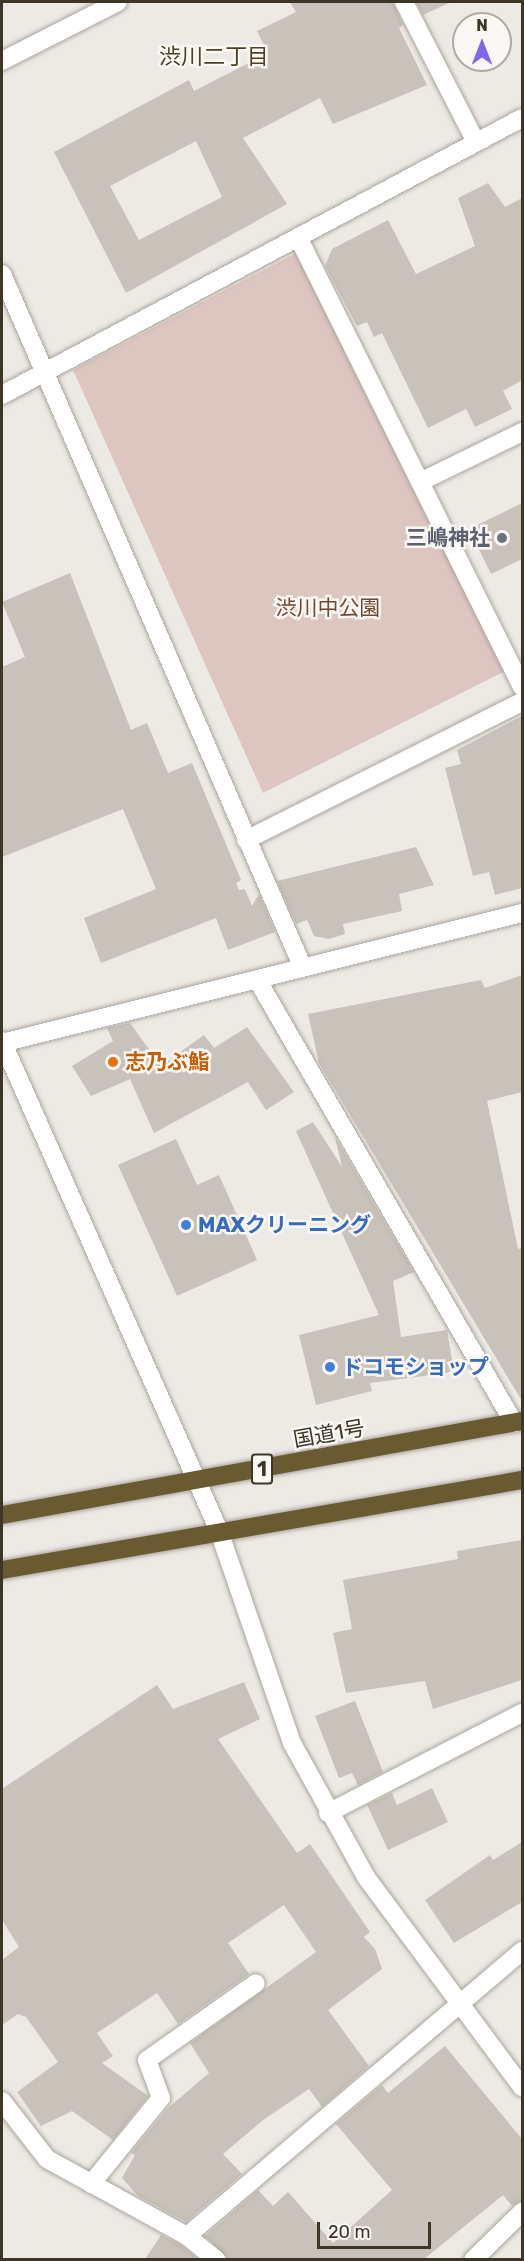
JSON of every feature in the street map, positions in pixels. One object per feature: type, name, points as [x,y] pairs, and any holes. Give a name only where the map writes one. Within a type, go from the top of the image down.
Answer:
[{"type":"highway","name":"国道1号","points":[[2,1515],[518,1422]]},
{"type":"highway","points":[[2,1570],[522,1480]]},
{"type":"street","points":[[2,61],[118,2]]},
{"type":"street","points":[[404,2],[476,141]]},
{"type":"street","points":[[2,395],[522,118]]},
{"type":"street","points":[[298,237],[522,687]]},
{"type":"street","points":[[2,274],[48,371],[246,840],[303,968]]},
{"type":"street","points":[[420,482],[522,432]]},
{"type":"street","points":[[246,840],[522,702]]},
{"type":"street","points":[[522,914],[258,981],[2,1042],[219,1531],[292,1743],[328,1813],[366,1877],[522,2087]]},
{"type":"street","points":[[258,981],[518,1422]]},
{"type":"street","points":[[328,1813],[522,1713]]},
{"type":"street","points":[[187,2236],[522,1951]]},
{"type":"street","points":[[91,2184],[161,2098],[147,2060],[256,1983]]},
{"type":"street","points":[[2,2101],[48,2159],[187,2236],[218,2259]]},
{"type":"street","points":[[473,2259],[522,2212]]},
{"type":"green space","name":"渋川中公園","points":[[302,250],[507,670],[263,793],[73,370]]},
{"type":"building","points":[[290,2],[393,2],[403,25],[399,28],[427,85],[333,124],[320,98],[243,138],[287,204],[126,293],[54,152],[189,80],[194,91],[268,53],[257,31],[296,12]],"holes":[[[196,141],[222,197],[139,240],[110,186]]]},
{"type":"building","points":[[416,2],[451,2],[423,15]]},
{"type":"building","points":[[488,183],[505,207],[522,198],[522,380],[503,391],[512,409],[475,427],[466,409],[428,428],[382,333],[374,337],[367,322],[357,326],[325,266],[332,249],[388,220],[416,274],[475,246],[458,198]]},
{"type":"building","points":[[522,503],[522,559],[491,574],[469,529]]},
{"type":"building","points":[[70,573],[131,730],[147,723],[168,773],[192,763],[241,880],[236,883],[239,890],[245,889],[252,906],[259,894],[275,932],[228,950],[216,918],[101,963],[84,918],[156,889],[123,809],[2,857],[2,667],[25,657],[2,602]]},
{"type":"building","points":[[522,716],[522,888],[495,895],[489,872],[473,876],[445,768],[461,764],[457,750]]},
{"type":"building","points":[[416,847],[434,885],[399,894],[402,911],[343,924],[345,934],[329,939],[314,936],[307,920],[296,924],[277,881]]},
{"type":"building","points":[[522,975],[522,1092],[487,1101],[518,1249],[522,1248],[522,1401],[319,1063],[308,1014],[481,980],[485,988]]},
{"type":"building","points":[[130,1023],[161,1066],[204,1035],[214,1048],[247,1027],[294,1092],[266,1110],[248,1082],[154,1133],[130,1079],[91,1096],[72,1066],[113,1041],[107,1028]]},
{"type":"building","points":[[313,1122],[342,1167],[335,1137],[414,1272],[393,1281],[401,1337],[447,1330],[454,1372],[370,1383],[372,1391],[316,1405],[299,1335],[379,1315],[296,1131]]},
{"type":"building","points":[[176,1139],[197,1185],[219,1175],[257,1260],[177,1296],[118,1165]]},
{"type":"building","points":[[522,1540],[522,1680],[433,1709],[425,1681],[346,1693],[333,1633],[352,1629],[343,1580],[458,1559],[457,1551]]},
{"type":"building","points":[[244,1682],[260,1719],[218,1739],[297,1853],[310,1844],[370,1932],[364,1937],[375,1949],[382,1969],[328,2010],[369,2066],[322,2107],[309,2089],[263,2120],[223,2154],[242,2174],[186,2222],[138,2196],[122,2178],[135,2155],[131,2153],[168,2108],[209,2073],[190,2043],[316,1952],[284,1905],[228,1943],[249,1974],[178,2024],[157,1993],[97,2033],[113,2056],[102,2063],[148,2096],[113,2140],[72,2111],[41,2126],[17,2092],[58,2062],[26,2017],[18,2014],[2,2025],[2,1960],[19,1947],[2,1920],[2,1789],[157,1685],[173,1709]]},
{"type":"building","points":[[355,1701],[383,1772],[358,1785],[352,1773],[339,1778],[315,1716]]},
{"type":"building","points":[[432,1788],[448,1822],[388,1850],[367,1805],[392,1793],[397,1805]]},
{"type":"building","points":[[522,1842],[522,1902],[454,1943],[425,1900],[490,1855],[493,1860]]},
{"type":"building","points":[[445,2046],[522,2139],[522,2201],[512,2206],[503,2195],[424,2259],[228,2259],[205,2236],[258,2190],[273,2206],[288,2192],[333,2243],[392,2190],[336,2124],[382,2085],[388,2093]]},
{"type":"building","points":[[161,2235],[181,2245],[198,2259],[145,2259]]},
{"type":"place","name":"三嶋神社","points":[[502,538]]},
{"type":"place","name":"志乃ぶ鮨","points":[[113,1062]]},
{"type":"place","name":"MAXクリーニング","points":[[186,1225]]},
{"type":"place","name":"ドコモショップ","points":[[330,1367]]},
{"type":"district","name":"渋川二丁目","points":[[214,57]]}]
